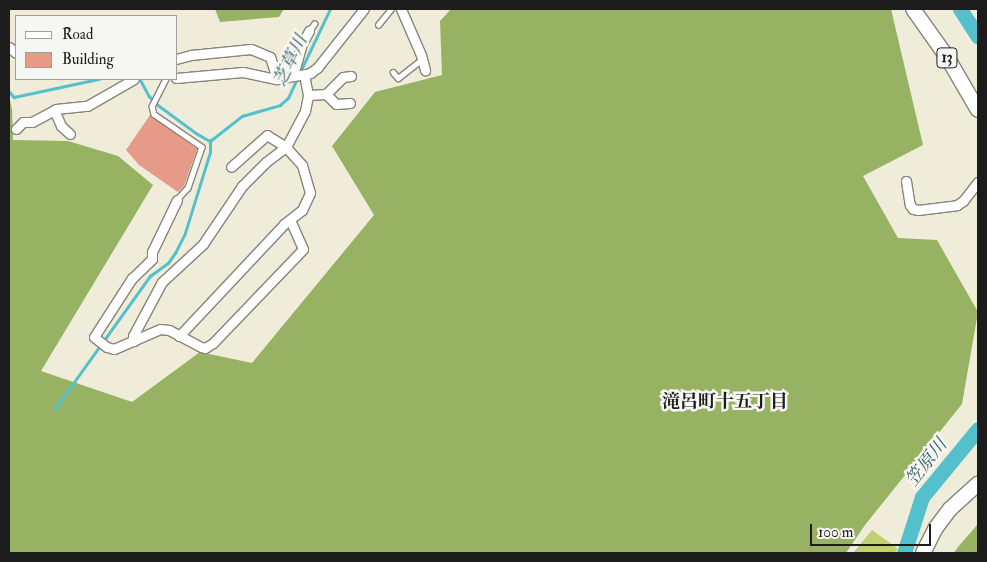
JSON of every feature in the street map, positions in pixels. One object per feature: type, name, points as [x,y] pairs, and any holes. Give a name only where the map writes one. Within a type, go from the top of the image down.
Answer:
[{"type":"main road","name":"13","points":[[913,9],[947,57],[978,110]]},
{"type":"main road","points":[[923,553],[935,529],[950,509],[978,484]]},
{"type":"street","points":[[178,78],[243,72],[277,79],[304,74],[317,68],[364,9]]},
{"type":"street","points":[[401,9],[425,70]]},
{"type":"street","points":[[293,75],[302,44],[311,28]]},
{"type":"street","points":[[178,58],[191,55],[251,49],[270,56],[277,79]]},
{"type":"street","points":[[134,341],[133,336],[162,282],[203,244],[242,186],[266,162],[286,147],[302,120],[308,95],[304,74]]},
{"type":"street","points":[[308,95],[326,94],[343,77],[351,76]]},
{"type":"street","points":[[16,129],[23,122],[32,122],[54,110],[87,106],[132,80]]},
{"type":"street","points":[[326,94],[336,104],[350,103]]},
{"type":"street","points":[[54,110],[61,126],[70,134]]},
{"type":"street","points":[[179,336],[290,220],[302,210],[310,193],[302,165],[286,147],[267,135],[231,167]]},
{"type":"street","points":[[906,181],[910,205],[913,209],[918,210],[957,205],[963,202],[978,182]]},
{"type":"street","points":[[177,200],[155,245],[152,259],[132,278],[94,337],[107,347],[114,349],[160,329],[170,330],[201,348],[205,348],[213,343],[303,249],[290,220]]},
{"type":"lane","points":[[378,25],[391,9]]},
{"type":"lane","points":[[393,72],[398,78],[422,59]]},
{"type":"lane","points":[[165,80],[152,106],[154,114],[202,147],[188,188],[177,200]]},
{"type":"green space","points":[[215,9],[284,9],[279,17],[220,22]]},
{"type":"green space","points":[[451,9],[891,9],[923,145],[863,176],[898,238],[937,240],[978,312],[962,404],[865,525],[846,553],[9,553],[9,96],[12,109],[13,140],[68,141],[118,156],[153,185],[41,371],[132,402],[200,352],[252,363],[374,215],[332,146],[375,92],[442,75],[440,21]]},
{"type":"green space","points":[[978,524],[978,553],[954,553],[958,547]]},
{"type":"green space","points":[[872,530],[897,548],[896,553],[853,553]]},
{"type":"building","points":[[150,115],[197,149],[184,186],[178,192],[139,165],[126,150]]},
{"type":"waterway","name":"芝草川","points":[[300,72],[330,9]]},
{"type":"waterway","name":"笠原川","points":[[960,9],[978,37]]},
{"type":"waterway","name":"芝草川","points":[[210,141],[242,116],[280,105],[288,98],[298,77]]},
{"type":"waterway","points":[[9,91],[14,97],[94,80]]},
{"type":"waterway","points":[[141,80],[149,96],[158,105],[210,141]]},
{"type":"waterway","points":[[54,410],[150,276],[168,263],[175,253],[185,233],[210,152],[210,141]]},
{"type":"waterway","name":"笠原川","points":[[904,553],[922,497],[978,429]]},
{"type":"district","name":"滝呂町十五丁目","points":[[725,402]]}]
